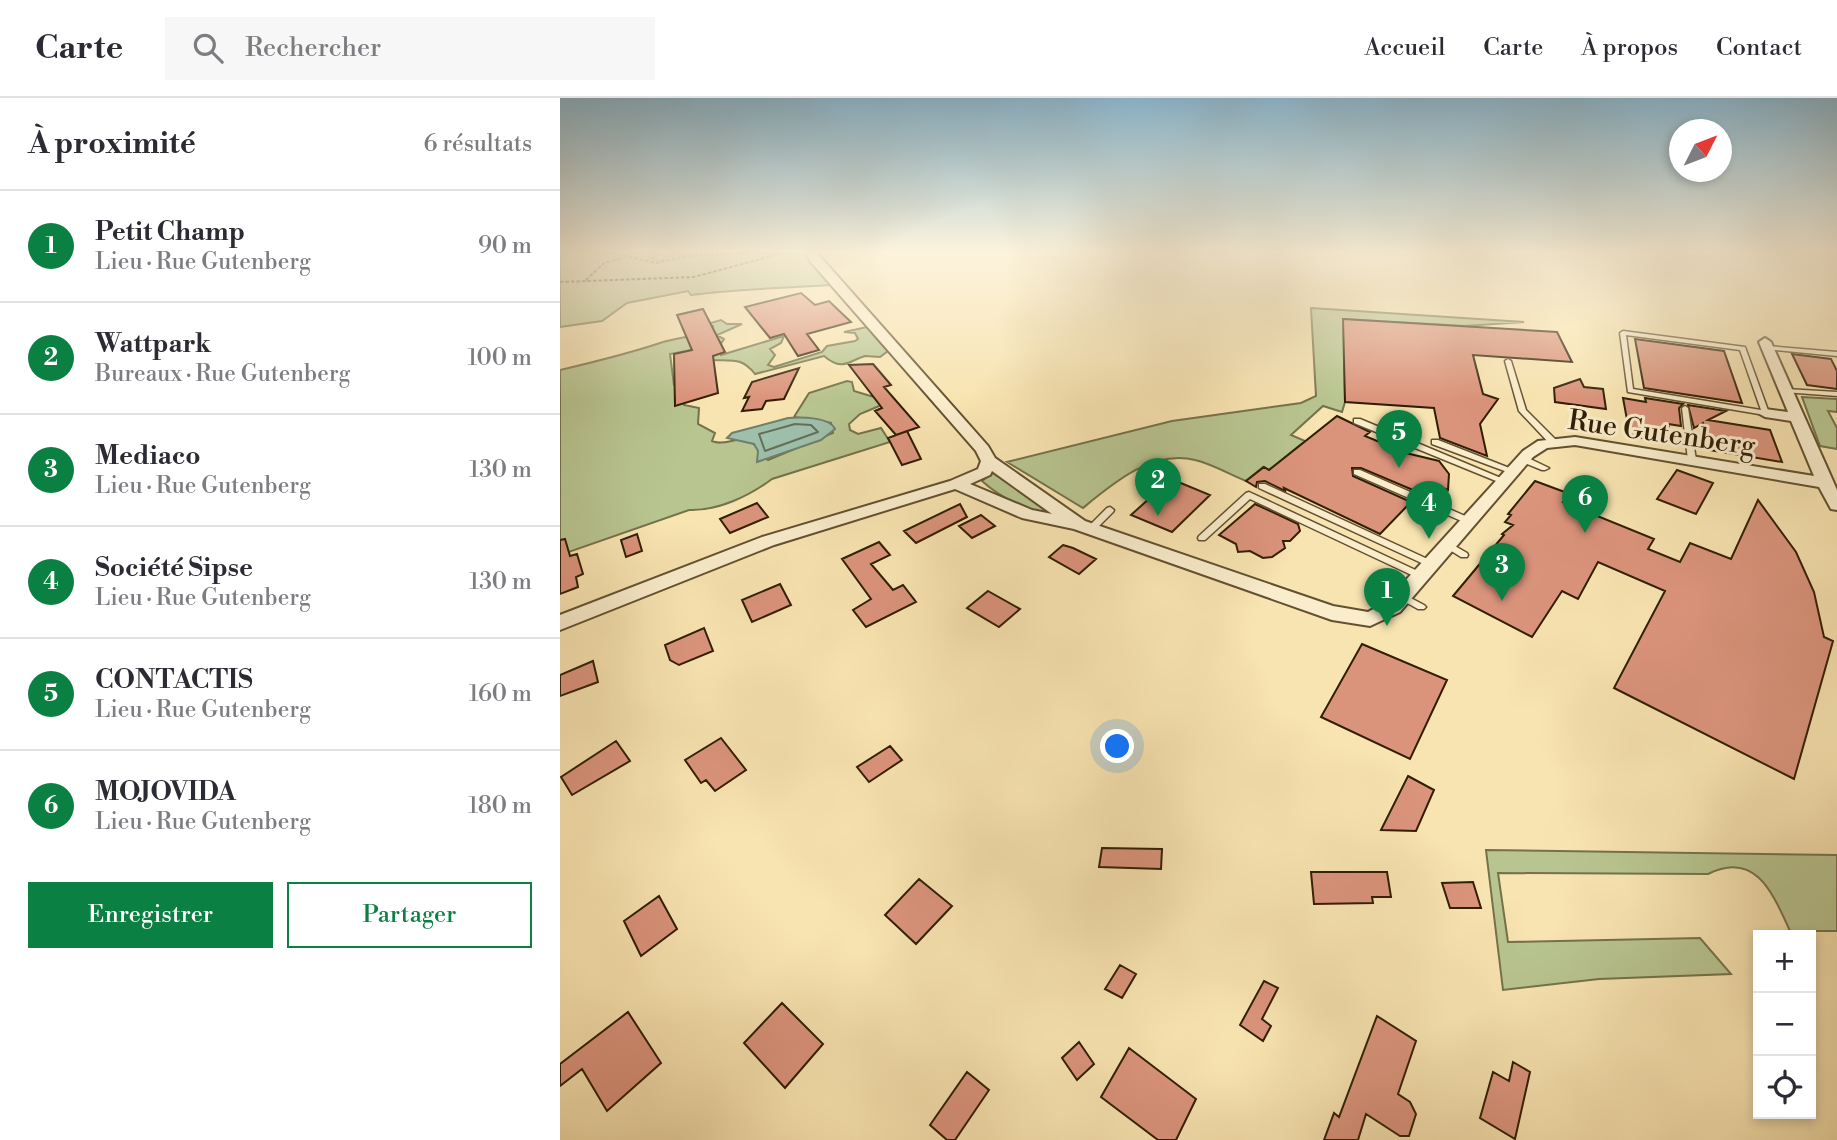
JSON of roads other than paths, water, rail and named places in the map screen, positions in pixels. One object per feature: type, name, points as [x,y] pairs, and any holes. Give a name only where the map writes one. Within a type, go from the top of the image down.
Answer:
[{"type":"street","name":"Rue Gutenberg","points":[[849,302],[983,450],[989,461],[1085,527],[1332,613],[1370,619],[1393,607],[1514,470],[1543,444],[1575,441],[1825,483]]},
{"type":"street","points":[[1766,345],[1837,505]]},
{"type":"street","points":[[1765,413],[1797,417]]},
{"type":"street","points":[[560,623],[768,541],[956,484],[984,472],[989,461]]},
{"type":"street","points":[[956,484],[1028,514],[1085,527]]},
{"type":"lane","points":[[1623,333],[1743,348],[1765,413],[1630,391],[1623,333]]},
{"type":"lane","points":[[1766,345],[1837,354]]},
{"type":"lane","points":[[1508,361],[1523,411],[1554,443]]},
{"type":"lane","points":[[1786,391],[1837,394]]},
{"type":"lane","points":[[1685,408],[1692,460]]},
{"type":"lane","points":[[1357,421],[1514,470],[1545,468]]},
{"type":"lane","points":[[1435,442],[1514,470]]},
{"type":"lane","points":[[1357,472],[1469,520]]},
{"type":"lane","points":[[1262,486],[1426,570]]},
{"type":"lane","points":[[1202,538],[1249,495],[1426,570]]},
{"type":"lane","points":[[1085,527],[1110,510]]},
{"type":"lane","points":[[1448,545],[1464,555]]},
{"type":"lane","points":[[1402,597],[1421,607]]},
{"type":"water","points":[[788,418],[822,420],[835,429],[821,440],[757,462],[758,451],[754,444],[727,438],[732,433]]},
{"type":"place","name":"CONTACTIS","points":[[1399,468]]},
{"type":"place","name":"Wattpark","points":[[1158,516]]},
{"type":"place","name":"MOJOVIDA","points":[[1585,533]]},
{"type":"place","name":"Société Sipse","points":[[1429,539]]},
{"type":"place","name":"Mediaco","points":[[1502,601]]},
{"type":"place","name":"Petit Champ","points":[[1387,626]]}]
